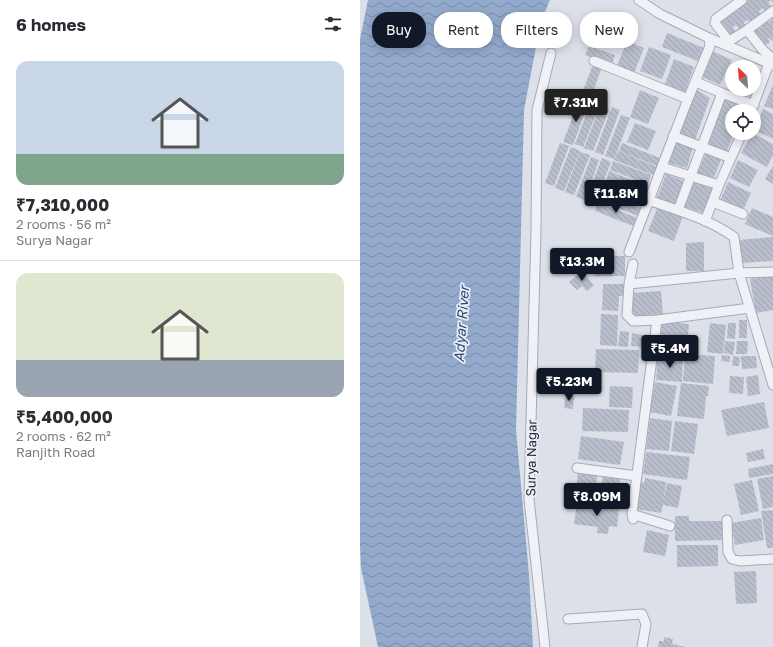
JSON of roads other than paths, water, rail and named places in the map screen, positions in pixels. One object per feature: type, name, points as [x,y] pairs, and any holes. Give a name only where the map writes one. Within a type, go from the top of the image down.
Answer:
[{"type":"street","points":[[640,0],[660,14],[709,38],[772,60]]},
{"type":"street","points":[[742,0],[716,19],[715,23],[728,40],[731,40],[747,30],[773,11]]},
{"type":"street","points":[[747,30],[772,60]]},
{"type":"street","points":[[629,252],[673,136],[710,46],[709,38]]},
{"type":"street","name":"Surya Nagar","points":[[545,647],[529,499],[536,246],[537,110],[551,53]]},
{"type":"street","points":[[754,104],[772,60]]},
{"type":"street","points":[[594,61],[688,99]]},
{"type":"street","points":[[696,82],[744,104]]},
{"type":"street","points":[[678,210],[722,93]]},
{"type":"street","points":[[673,136],[731,158]]},
{"type":"street","points":[[705,221],[739,140]]},
{"type":"street","points":[[662,167],[719,185]]},
{"type":"street","points":[[648,200],[705,221],[734,237],[739,273],[773,385]]},
{"type":"street","points":[[713,202],[743,214]]},
{"type":"street","points":[[633,264],[629,284],[627,315],[633,321],[657,320],[750,308]]},
{"type":"street","points":[[629,284],[739,273],[773,272]]},
{"type":"street","points":[[657,320],[632,513],[633,519],[636,515],[670,526]]},
{"type":"street","points":[[577,468],[637,476]]},
{"type":"street","points":[[727,520],[728,552],[732,559],[740,561],[773,559]]},
{"type":"street","points":[[568,619],[642,614],[646,624],[642,647]]},
{"type":"water","name":"Adyar River","points":[[368,0],[550,0],[545,12],[501,12],[501,48],[536,48],[524,110],[516,430],[529,575],[533,647],[378,647],[361,568],[360,546],[360,39]]}]
